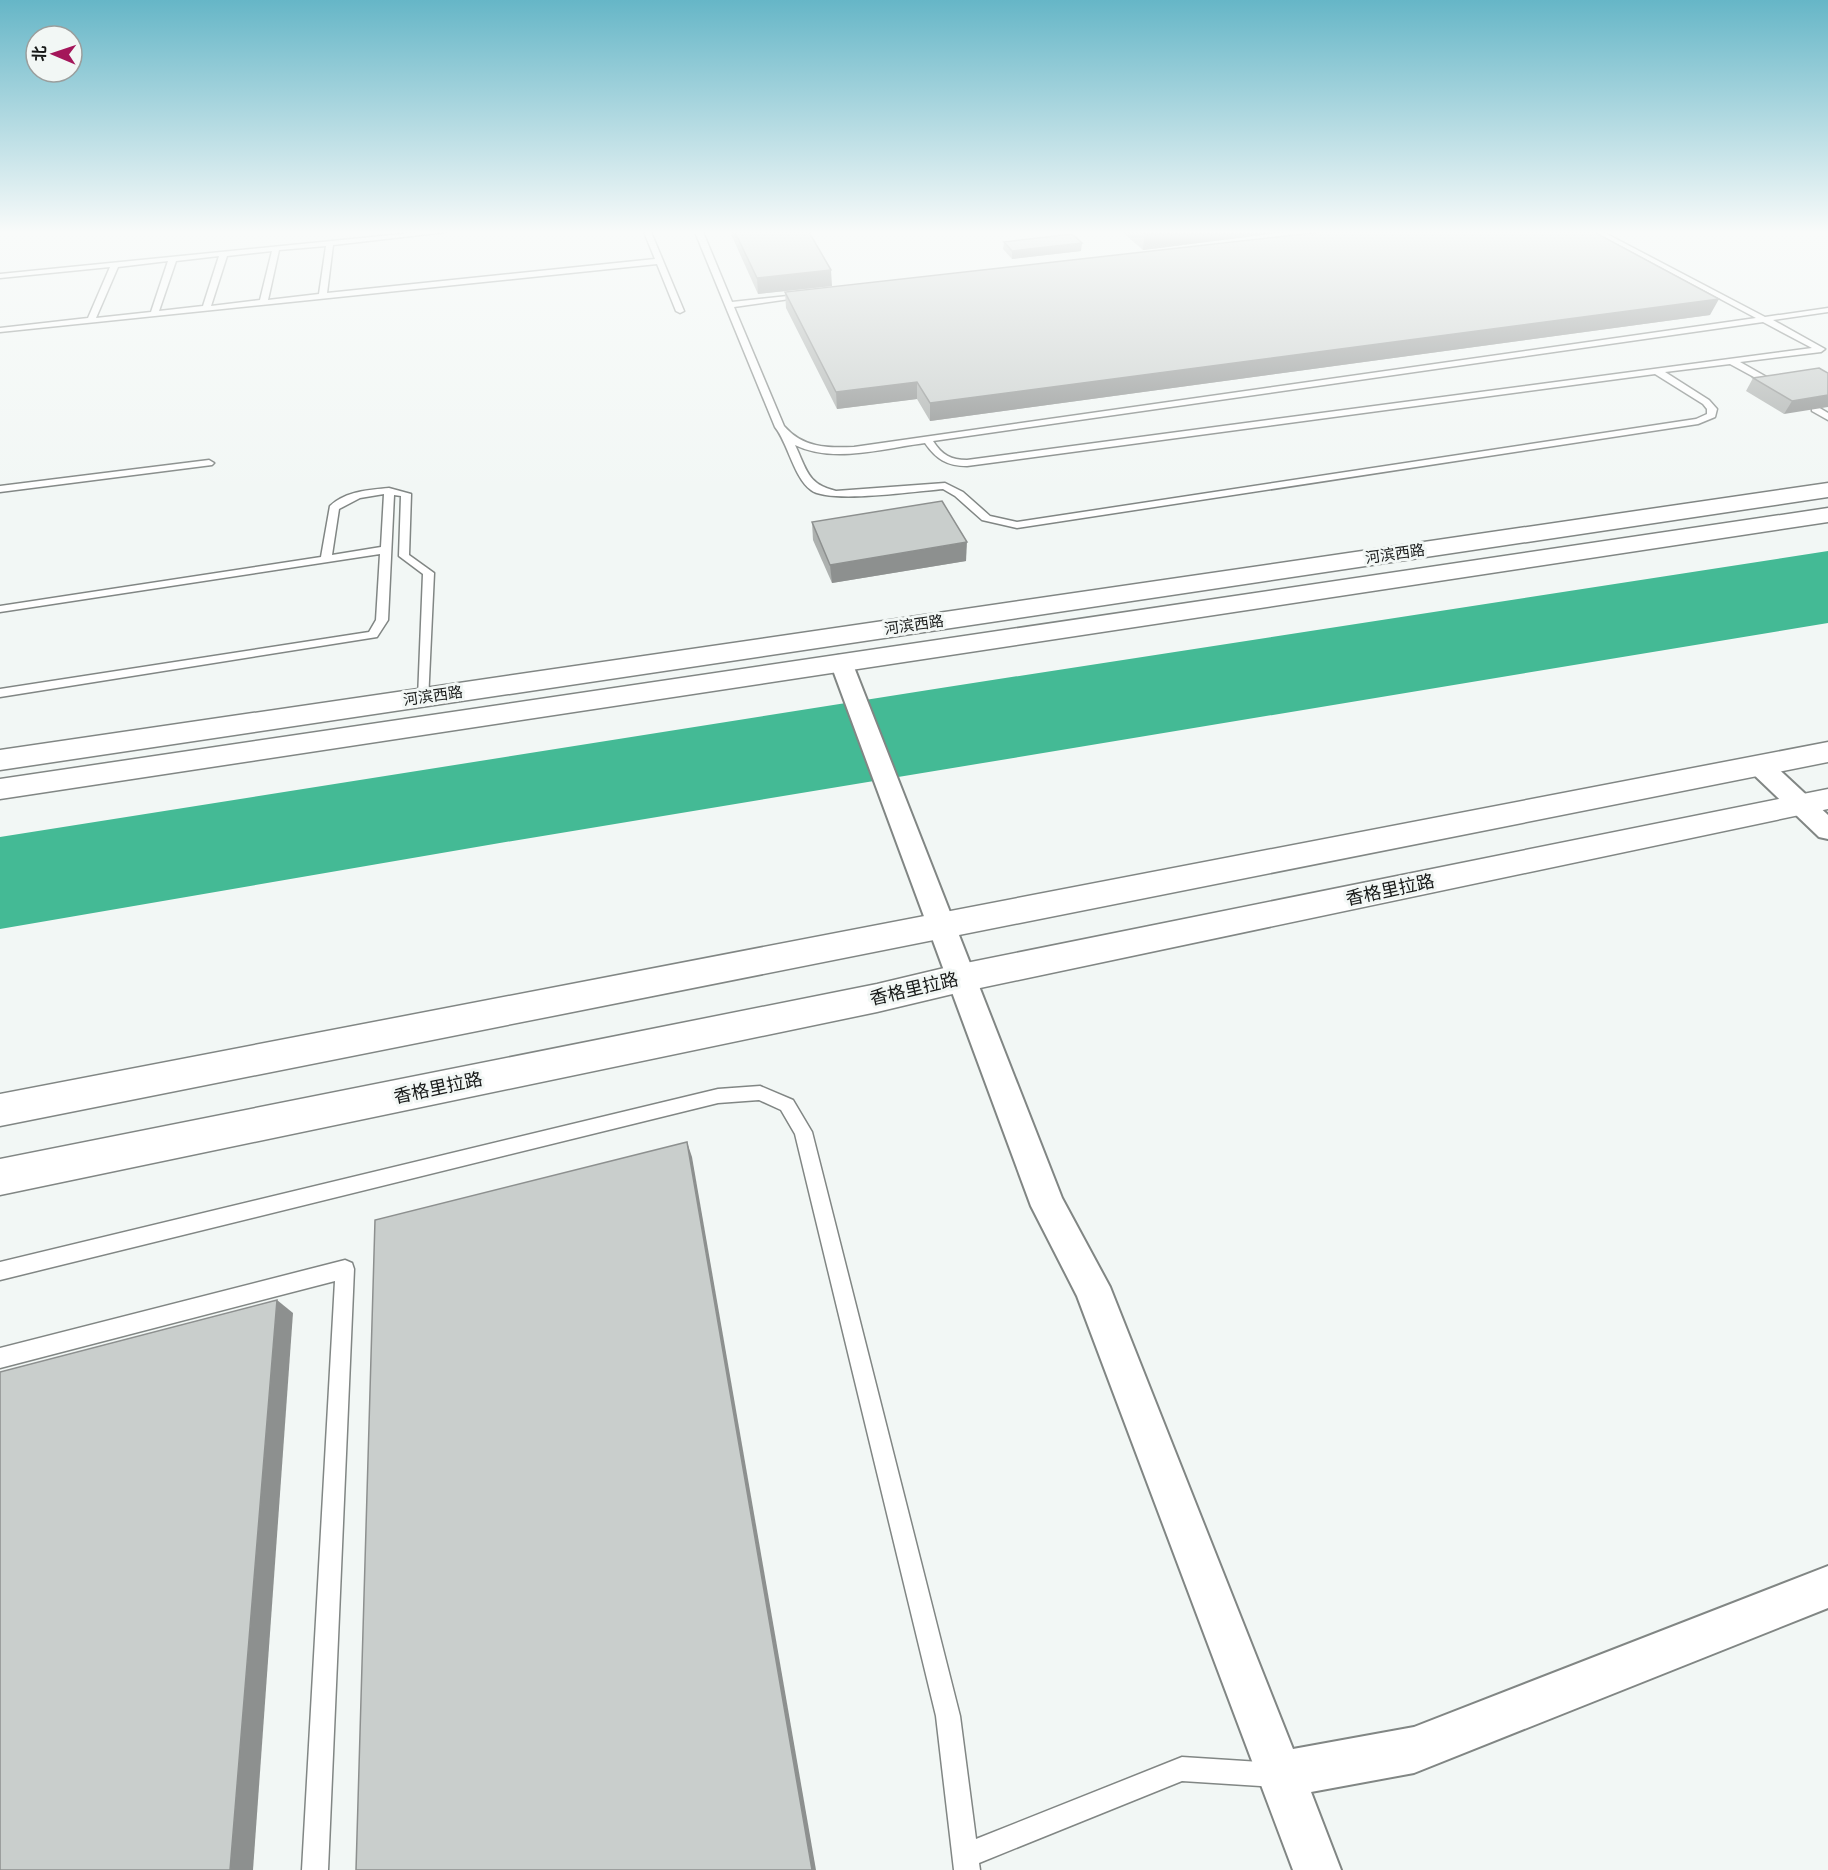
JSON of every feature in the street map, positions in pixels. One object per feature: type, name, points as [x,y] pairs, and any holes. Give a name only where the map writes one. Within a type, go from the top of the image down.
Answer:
[{"type":"street","name":"河滨西路","points":[[0,760],[1828,490]]},
{"type":"street","points":[[0,789],[1828,515]]},
{"type":"street","points":[[841,663],[1048,1206],[1092,1287],[1317,1870]]},
{"type":"street","points":[[0,1110],[1828,752]]},
{"type":"street","points":[[1760,766],[1814,802],[1828,830]]},
{"type":"street","name":"香格里拉路","points":[[0,1177],[877,998],[962,978],[1814,802]]},
{"type":"street","points":[[1279,1775],[1414,1750],[1828,1587]]},
{"type":"lane","points":[[0,330],[107,319]]},
{"type":"lane","points":[[735,319],[775,417],[807,479],[815,489],[836,494],[945,486],[959,494],[986,518],[1017,525],[1674,425],[1708,418],[1712,415],[1712,409],[1706,402],[1657,371]]},
{"type":"lane","points":[[787,438],[812,449],[854,450],[1756,319]]},
{"type":"lane","points":[[1767,319],[1824,349]]},
{"type":"lane","points":[[927,439],[941,459],[954,464],[967,463],[1824,349]]},
{"type":"lane","points":[[1731,361],[1777,387]]},
{"type":"lane","points":[[1815,409],[1828,417]]},
{"type":"lane","points":[[0,489],[209,463]]},
{"type":"lane","points":[[326,558],[337,504],[350,497],[389,491],[400,491],[406,494],[404,556],[429,573],[424,698]]},
{"type":"lane","points":[[0,693],[366,638],[379,629],[382,620],[389,491]]},
{"type":"lane","points":[[0,609],[385,550]]},
{"type":"lane","points":[[0,1271],[718,1096],[760,1093],[787,1105],[803,1132],[948,1716],[966,1863],[1182,1769],[1279,1775]]},
{"type":"lane","points":[[0,1358],[345,1269],[315,1870]]},
{"type":"shaded area","points":[[1828,551],[1828,623],[494,844],[0,929],[0,837]]},
{"type":"building","points":[[799,319],[1565,319],[930,403],[917,382],[836,392]]},
{"type":"building","points":[[1819,368],[1828,373],[1828,395],[1792,401],[1753,378]]},
{"type":"building","points":[[942,501],[967,542],[830,565],[812,522]]},
{"type":"building","points":[[687,1142],[812,1870],[356,1870],[375,1220]]},
{"type":"building","points":[[277,1300],[230,1870],[0,1870],[0,1372]]}]
